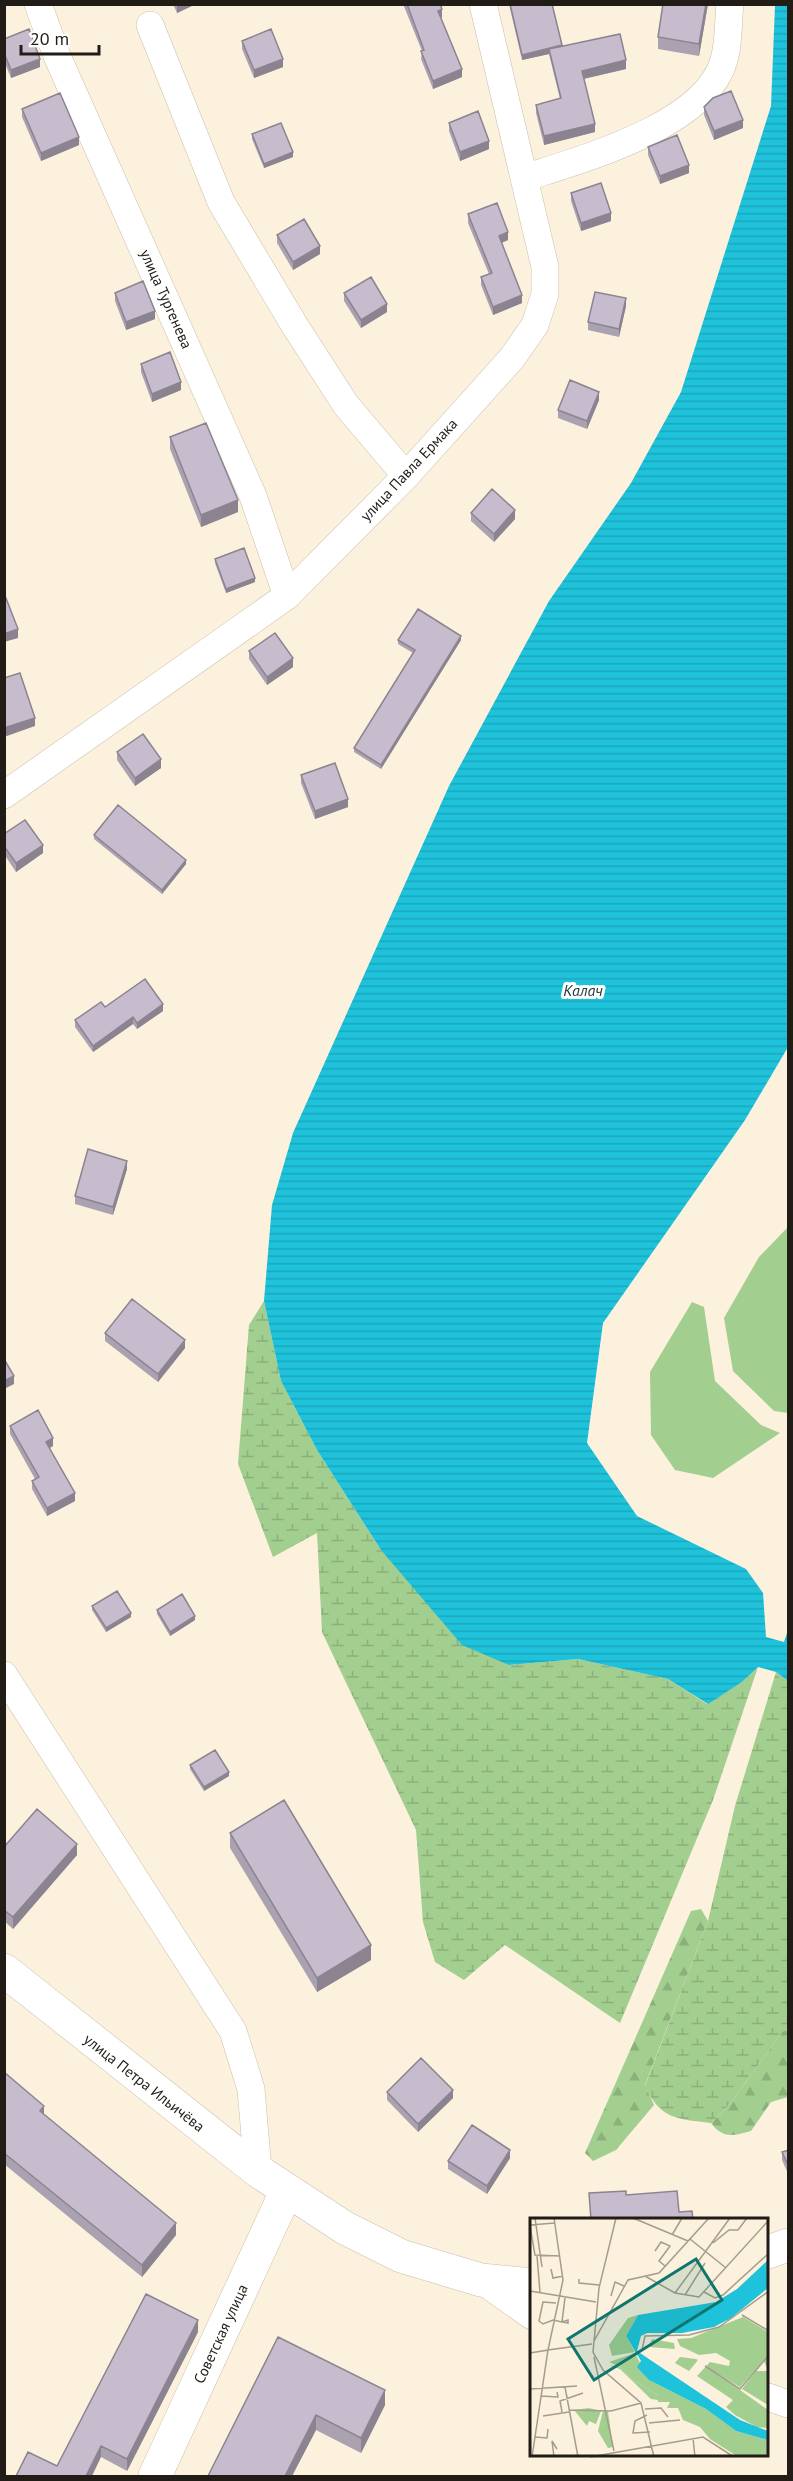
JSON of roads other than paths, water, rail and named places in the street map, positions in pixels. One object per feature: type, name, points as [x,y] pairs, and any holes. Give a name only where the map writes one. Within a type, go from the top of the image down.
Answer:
[{"type":"main road","name":"улица Петра Ильичёва","points":[[4,1970],[258,2171],[286,2192],[345,2228],[401,2256],[481,2280],[530,2285]]},
{"type":"main road","name":"Советская улица","points":[[156,2476],[286,2192]]},
{"type":"main road","points":[[769,2252],[789,2245]]},
{"type":"street","name":"улица Тургенева","points":[[38,4],[57,56],[253,496],[287,596]]},
{"type":"street","name":"улица Павла Ермака","points":[[4,795],[287,596],[406,476],[512,358],[535,326],[545,294],[545,267],[483,4]]},
{"type":"street","points":[[524,178],[622,145],[660,126],[693,103],[712,84],[724,60],[730,4]]},
{"type":"street","points":[[150,25],[221,202],[295,326],[346,405],[406,476]]},
{"type":"street","points":[[4,1675],[233,2031],[251,2090],[258,2171]]},
{"type":"street","points":[[481,2280],[530,2315]]},
{"type":"street","points":[[769,2397],[789,2404]]},
{"type":"water","name":"Калач","points":[[775,5],[788,5],[788,1047],[745,1120],[603,1323],[587,1443],[637,1516],[746,1569],[763,1593],[766,1637],[784,1642],[788,1630],[788,1681],[776,1672],[758,1667],[742,1682],[708,1704],[668,1679],[578,1659],[509,1665],[462,1645],[381,1550],[317,1450],[281,1381],[264,1301],[272,1205],[293,1133],[449,786],[549,601],[631,483],[681,392],[771,106]]}]
